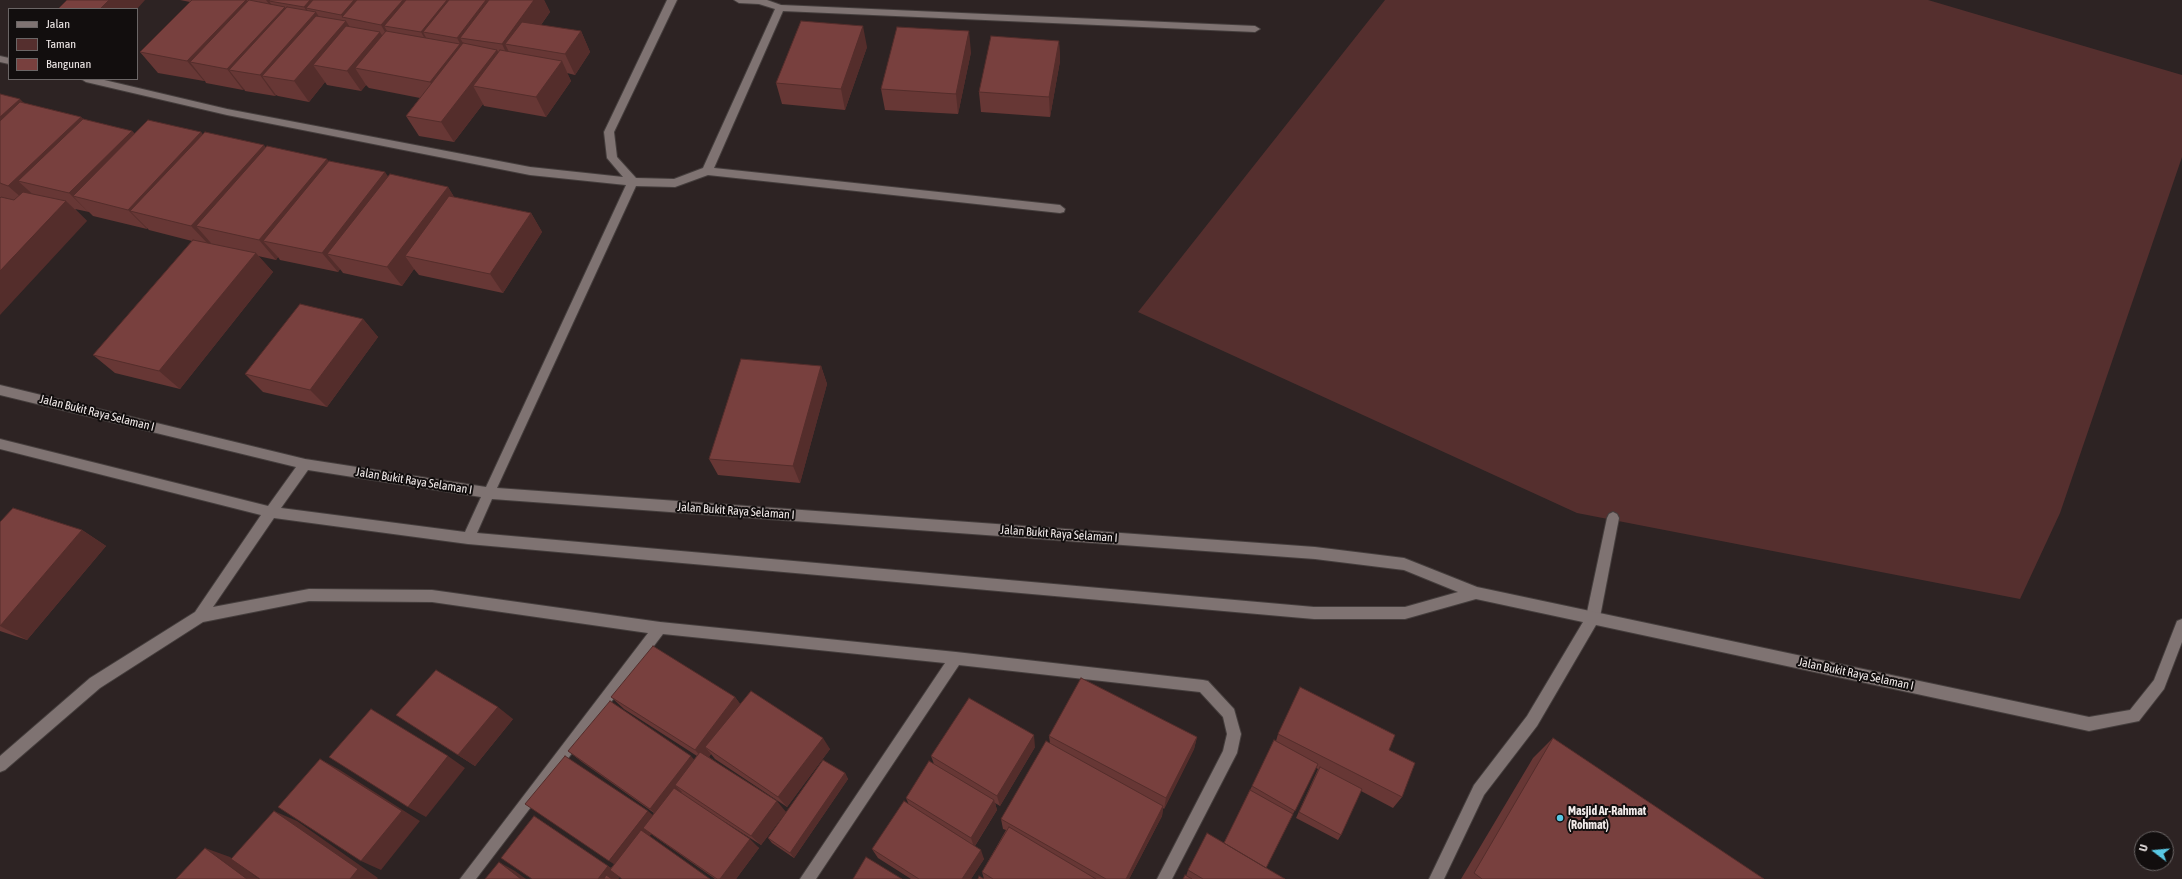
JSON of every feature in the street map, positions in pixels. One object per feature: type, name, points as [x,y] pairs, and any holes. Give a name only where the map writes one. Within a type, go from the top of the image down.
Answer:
[{"type":"street","points":[[633,182],[612,158],[609,132],[672,0]]},
{"type":"street","points":[[739,0],[760,1],[780,8],[1255,29]]},
{"type":"street","points":[[707,171],[780,8]]},
{"type":"street","points":[[90,80],[227,112],[530,171],[633,182],[675,183],[707,171],[1060,209]]},
{"type":"street","points":[[468,538],[633,182]]},
{"type":"street","name":"Jalan Bukit Raya Selaman I","points":[[0,390],[305,464],[490,493],[1315,553],[1404,564],[1476,593],[2089,724],[2134,716],[2159,684],[2182,625]]},
{"type":"street","name":"Jalan Bukit Raya Selaman I","points":[[0,444],[271,512],[468,538],[1314,613],[1405,613],[1476,593]]},
{"type":"street","points":[[200,616],[233,565],[305,464]]},
{"type":"street","points":[[1436,879],[1479,790],[1532,721],[1593,617],[1613,518]]},
{"type":"street","points":[[0,765],[95,683],[200,616],[309,595],[432,596],[660,628],[956,658],[1203,686],[1219,701],[1229,714],[1234,734],[1230,753],[1164,879]]},
{"type":"street","points":[[467,879],[660,628]]},
{"type":"street","points":[[807,879],[956,658]]},
{"type":"green space","points":[[1385,0],[1928,0],[2182,75],[2182,157],[2060,513],[2020,599],[1577,513],[1138,312]]},
{"type":"building","points":[[67,0],[109,0],[101,8],[59,8]]},
{"type":"building","points":[[192,0],[246,0],[187,61],[140,52]]},
{"type":"building","points":[[249,0],[285,7],[227,69],[190,62]]},
{"type":"building","points":[[310,0],[304,7],[269,1]]},
{"type":"building","points":[[313,0],[354,0],[341,15],[306,8]]},
{"type":"building","points":[[357,0],[403,0],[381,25],[342,17]]},
{"type":"building","points":[[406,0],[447,0],[421,32],[384,26]]},
{"type":"building","points":[[449,0],[486,0],[457,38],[423,32]]},
{"type":"building","points":[[489,0],[534,0],[502,44],[460,38]]},
{"type":"building","points":[[287,7],[316,12],[260,75],[229,70]]},
{"type":"building","points":[[316,16],[346,21],[294,81],[262,76]]},
{"type":"building","points":[[801,21],[863,26],[841,89],[776,83]]},
{"type":"building","points":[[522,22],[581,31],[565,54],[505,44]]},
{"type":"building","points":[[346,26],[380,32],[347,71],[313,65]]},
{"type":"building","points":[[897,27],[969,31],[956,94],[881,89]]},
{"type":"building","points":[[386,31],[460,44],[430,82],[355,68]]},
{"type":"building","points":[[991,36],[1059,41],[1049,97],[979,92]]},
{"type":"building","points":[[463,43],[497,50],[441,122],[406,116]]},
{"type":"building","points":[[500,50],[562,61],[536,97],[473,86]]},
{"type":"building","points":[[0,94],[20,99],[0,117]]},
{"type":"building","points":[[20,102],[81,117],[8,186],[0,183],[0,121]]},
{"type":"building","points":[[83,119],[132,131],[69,193],[18,181]]},
{"type":"building","points":[[148,120],[201,132],[128,210],[73,196]]},
{"type":"building","points":[[205,132],[264,145],[191,226],[130,211]]},
{"type":"building","points":[[267,146],[327,159],[259,240],[196,226]]},
{"type":"building","points":[[329,161],[385,172],[322,253],[263,241]]},
{"type":"building","points":[[390,174],[448,187],[387,267],[327,254]]},
{"type":"building","points":[[23,192],[66,201],[0,271],[0,198],[14,200]]},
{"type":"building","points":[[449,196],[531,213],[490,274],[405,256]]},
{"type":"building","points":[[193,240],[256,253],[159,371],[93,355]]},
{"type":"building","points":[[300,304],[363,319],[310,390],[245,374]]},
{"type":"building","points":[[741,359],[821,366],[793,466],[709,459]]},
{"type":"building","points":[[13,508],[82,530],[0,626],[0,522]]},
{"type":"building","points":[[653,646],[735,697],[695,750],[611,697]]},
{"type":"building","points":[[436,670],[498,707],[458,755],[396,715]]},
{"type":"building","points":[[1081,678],[1197,737],[1166,798],[1049,736]]},
{"type":"building","points":[[1300,687],[1395,735],[1389,750],[1415,763],[1402,797],[1278,734]]},
{"type":"building","points":[[751,691],[823,738],[778,797],[705,747]]},
{"type":"building","points":[[969,698],[1034,735],[997,796],[931,756]]},
{"type":"building","points":[[610,701],[691,756],[650,809],[568,751]]},
{"type":"building","points":[[371,709],[448,756],[408,807],[329,757]]},
{"type":"building","name":"Masjid Ar-Rahmat (Rohmat)","points":[[1553,738],[1764,879],[1482,879],[1474,873]]},
{"type":"building","points":[[1274,740],[1318,764],[1295,811],[1252,786]]},
{"type":"building","points":[[1046,741],[1163,806],[1126,879],[1106,879],[1001,819]]},
{"type":"building","points":[[700,752],[777,801],[751,836],[675,785]]},
{"type":"building","points":[[565,756],[648,811],[609,861],[525,804]]},
{"type":"building","points":[[320,759],[402,811],[361,861],[278,807]]},
{"type":"building","points":[[823,760],[845,773],[790,853],[768,838]]},
{"type":"building","points":[[929,761],[994,800],[971,838],[906,798]]},
{"type":"building","points":[[1320,767],[1362,789],[1341,835],[1299,812]]},
{"type":"building","points":[[674,788],[750,839],[720,879],[717,879],[643,828]]},
{"type":"building","points":[[1250,790],[1293,814],[1266,868],[1224,843]]},
{"type":"building","points":[[904,801],[981,850],[962,879],[919,879],[872,849]]},
{"type":"building","points":[[274,811],[358,869],[350,879],[260,879],[231,859]]},
{"type":"building","points":[[534,816],[608,866],[598,879],[532,879],[501,858]]},
{"type":"building","points":[[1009,827],[1096,879],[993,879],[982,872]]},
{"type":"building","points":[[641,830],[710,879],[622,879],[610,870]]},
{"type":"building","points":[[1207,833],[1285,879],[1203,879],[1188,870]]},
{"type":"building","points":[[205,848],[247,879],[176,879]]},
{"type":"building","points":[[866,857],[902,879],[853,879]]},
{"type":"building","points":[[499,862],[521,879],[485,879]]},
{"type":"building","points":[[606,875],[612,879],[604,879]]},
{"type":"building","points":[[1185,875],[1192,879],[1183,879]]},
{"type":"place","name":"Masjid Ar-Rahmat (Rohmat)","points":[[1560,818]]}]
